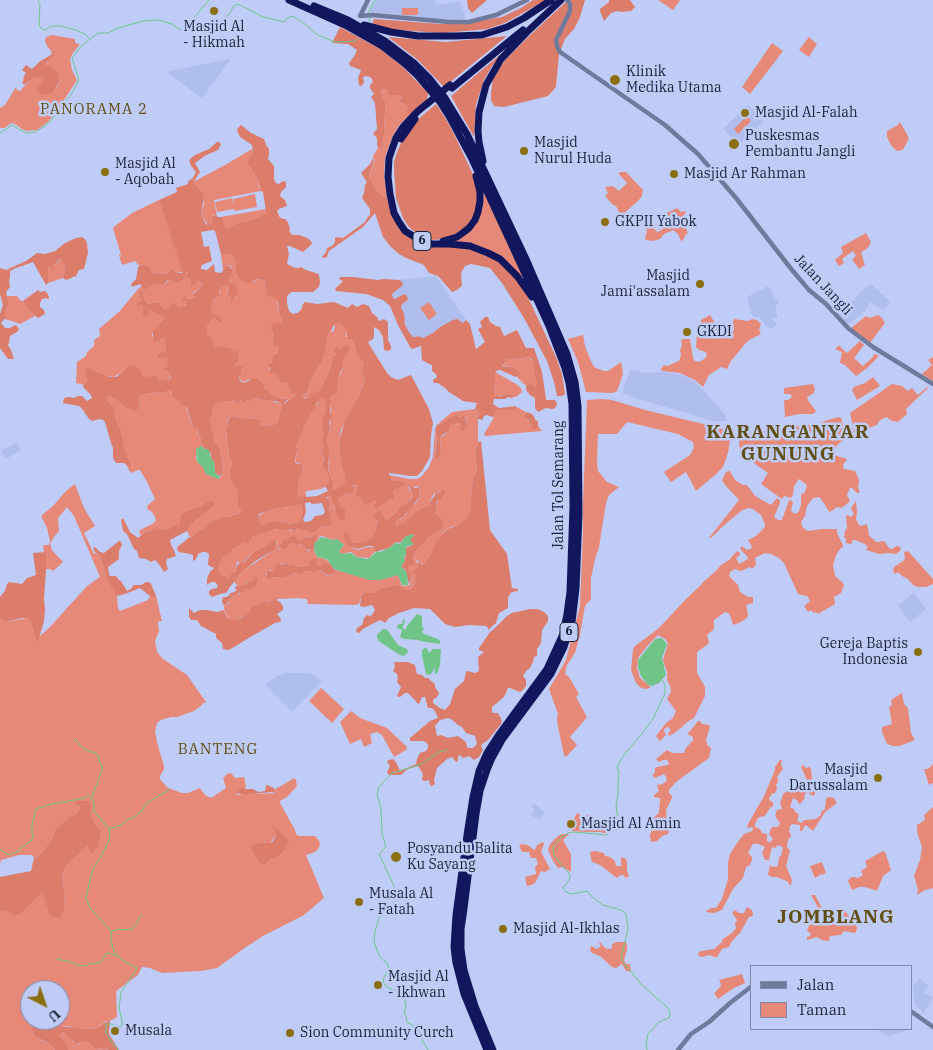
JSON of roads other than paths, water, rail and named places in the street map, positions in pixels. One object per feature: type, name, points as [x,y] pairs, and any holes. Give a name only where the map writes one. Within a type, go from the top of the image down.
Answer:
[{"type":"highway","name":"Jalan Tol Semarang","points":[[288,0],[353,29],[382,46],[417,75],[450,116],[471,157],[549,326],[565,368],[572,404],[573,507],[568,614],[558,647],[541,678],[492,743],[479,770],[473,797],[456,915],[454,947],[456,962],[464,994],[487,1050]]},
{"type":"highway","name":"Jalan Tol Semarang","points":[[299,0],[348,20],[378,36],[414,63],[440,91],[467,134],[537,285],[567,354],[573,373],[578,406],[579,514],[575,600],[572,622],[560,657],[551,674],[507,733],[492,758],[482,785],[476,814],[461,929],[464,970],[470,992],[493,1050]]},
{"type":"highway","name":"6","points":[[348,20],[391,32],[418,36],[482,35],[507,27],[551,0]]},
{"type":"highway","name":"6","points":[[451,87],[551,0]]},
{"type":"highway","name":"6","points":[[549,326],[517,276],[500,259],[482,249],[470,246],[423,242],[406,231],[394,213],[388,177],[389,158],[396,138],[418,110],[451,87],[560,0]]},
{"type":"highway","name":"6","points":[[498,200],[479,142],[479,112],[486,85],[501,59],[560,0]]},
{"type":"highway","name":"6","points":[[429,104],[402,136],[393,161],[394,198],[401,219],[411,231],[425,239],[443,241],[457,237],[469,228],[475,220],[480,201],[480,192],[471,157]]},
{"type":"street","points":[[368,0],[360,16],[372,15],[448,22],[469,22],[496,15],[527,0]]},
{"type":"street","name":"Jalan Jangli","points":[[567,0],[570,4],[570,11],[556,40],[556,46],[560,52],[665,126],[698,154],[736,198],[809,290],[826,304],[848,328],[873,348],[933,384]]},
{"type":"street","points":[[678,1050],[691,1034],[750,987]]},
{"type":"street","points":[[913,1013],[933,1027]]},
{"type":"waterway","points":[[38,0],[40,4],[39,25],[42,29],[61,26],[76,30],[89,38]]},
{"type":"waterway","points":[[191,28],[192,20],[209,0]]},
{"type":"waterway","points":[[368,13],[375,0]]},
{"type":"waterway","points":[[0,133],[12,125],[28,133],[35,132],[52,120],[79,80],[72,58],[81,46],[98,33],[108,33],[143,21],[158,20],[186,30],[223,21],[237,4],[263,17],[285,22],[287,18],[293,16],[316,34],[332,41],[355,41],[358,39]]},
{"type":"waterway","points":[[369,17],[370,22]]},
{"type":"waterway","points":[[647,1050],[648,1034],[659,1022],[669,1018],[670,1013],[668,1008],[642,985],[623,962],[621,957],[628,929],[626,914],[621,910],[603,905],[587,891],[572,894],[566,892],[563,888],[570,876],[554,855],[553,850],[554,845],[568,833],[606,835],[614,830],[618,822],[616,805],[619,773],[617,767],[623,756],[653,719],[665,693],[665,685],[662,680]]},
{"type":"waterway","points":[[74,739],[84,749],[97,754],[102,767],[92,797]]},
{"type":"waterway","points":[[428,1050],[417,1028],[407,1022],[404,1014],[406,1006],[404,997],[384,984],[383,979],[389,968],[379,955],[374,942],[379,918],[396,899],[394,886],[379,854],[386,847],[382,833],[381,808],[377,795],[379,787],[392,773],[422,764],[439,752],[447,750]]},
{"type":"waterway","points":[[109,829],[121,825],[134,817],[143,810],[148,802],[169,790]]},
{"type":"waterway","points":[[0,849],[8,855],[19,851],[22,846],[32,840],[32,825],[36,809],[85,798],[88,795],[92,798],[94,811],[109,829],[110,834],[102,855],[94,867],[86,898],[90,908],[111,931],[114,952],[125,962],[137,968],[121,992],[119,1009],[122,1025],[120,1027],[106,1024],[106,1033],[118,1050]]},
{"type":"waterway","points":[[112,931],[132,929],[141,915]]},
{"type":"waterway","points":[[57,959],[85,966],[100,963],[106,954],[109,953],[117,956]]},
{"type":"place","name":"Masjid Al - Hikmah","points":[[214,11]]},
{"type":"place","name":"Klinik Medika Utama","points":[[615,80]]},
{"type":"place","name":"Masjid Al-Falah","points":[[745,113]]},
{"type":"place","name":"Puskesmas Pembantu Jangli","points":[[734,144]]},
{"type":"place","name":"Masjid Nurul Huda","points":[[524,151]]},
{"type":"place","name":"Masjid Al - Aqobah","points":[[105,172]]},
{"type":"place","name":"Masjid Ar Rahman","points":[[674,174]]},
{"type":"place","name":"GKPII Yabok","points":[[605,222]]},
{"type":"place","name":"Masjid Jami'assalam","points":[[700,284]]},
{"type":"place","name":"GKDI","points":[[687,332]]},
{"type":"place","name":"Gereja Baptis Indonesia","points":[[918,652]]},
{"type":"place","name":"Masjid Darussalam","points":[[878,778]]},
{"type":"place","name":"Masjid Al Amin","points":[[571,824]]},
{"type":"place","name":"Posyandu Balita Ku Sayang","points":[[396,857]]},
{"type":"place","name":"Musala Al - Fatah","points":[[359,902]]},
{"type":"place","name":"Masjid Al-Ikhlas","points":[[503,929]]},
{"type":"place","name":"Masjid Al - Ikhwan","points":[[378,985]]},
{"type":"place","name":"Musala","points":[[115,1031]]},
{"type":"place","name":"Sion Community Curch","points":[[290,1033]]},
{"type":"district","name":"PANORAMA 2","points":[[94,110]]},
{"type":"district","name":"KARANGANYAR GUNUNG","points":[[788,444]]},
{"type":"district","name":"BANTENG","points":[[218,750]]},
{"type":"district","name":"JOMBLANG","points":[[836,918]]}]
